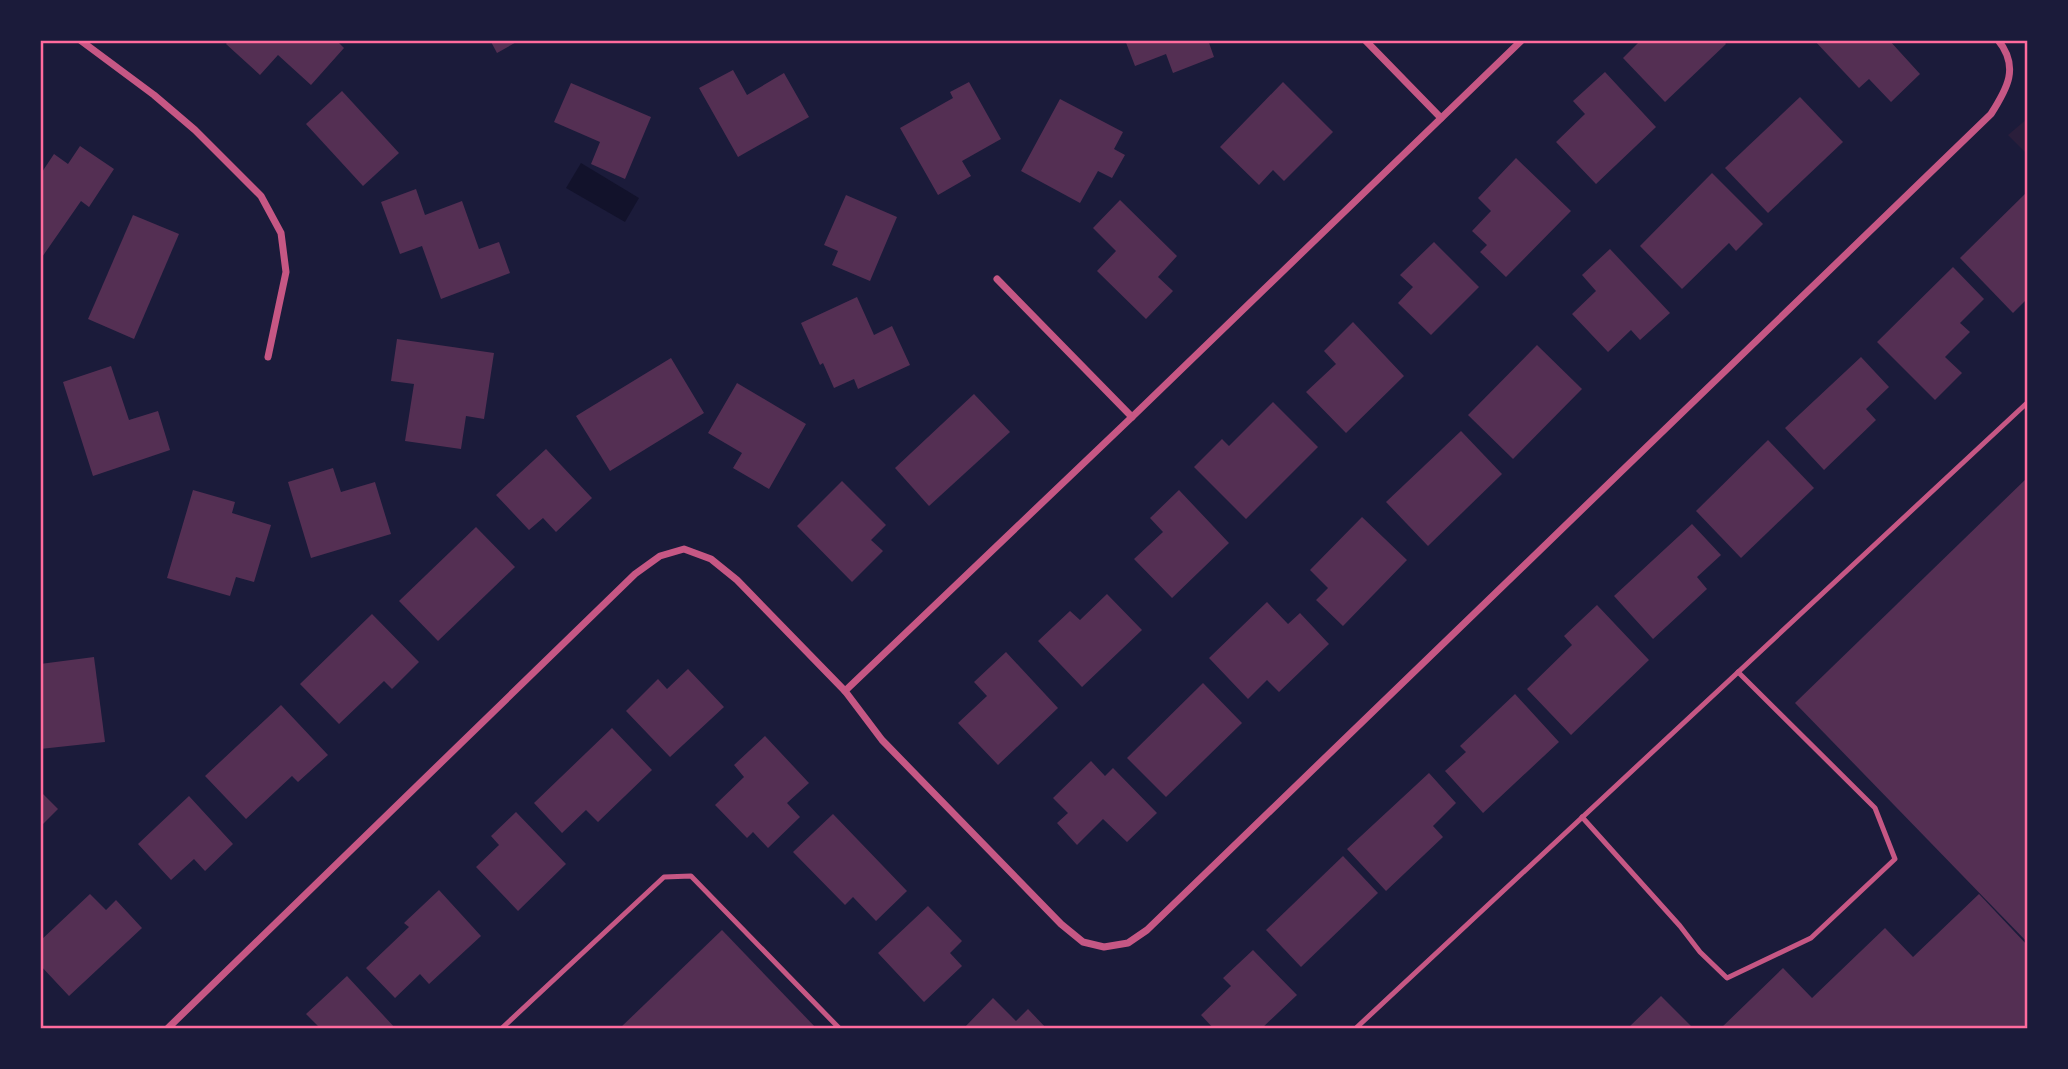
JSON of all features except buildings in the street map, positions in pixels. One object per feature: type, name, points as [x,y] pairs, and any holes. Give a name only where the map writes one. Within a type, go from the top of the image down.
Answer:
[{"type":"street","points":[[80,40],[153,94],[195,130],[261,196],[281,233],[286,272],[268,357]]},
{"type":"street","points":[[1365,40],[1441,118]]},
{"type":"street","points":[[845,691],[1522,40]]},
{"type":"street","points":[[167,1029],[635,574],[660,556],[684,550],[711,559],[737,580],[845,691],[882,740],[1061,924],[1083,942],[1104,947],[1128,943],[1147,930],[1991,114],[2005,93],[2011,70],[2004,48],[1998,40]]},
{"type":"street","points":[[997,279],[1132,417]]},
{"type":"lane","points":[[1355,1029],[2028,402]]},
{"type":"lane","points":[[1582,817],[1680,926],[1700,953],[1727,978],[1811,938],[1824,926],[1895,859],[1875,808],[1738,672]]},
{"type":"lane","points":[[501,1029],[664,877],[691,876],[840,1029]]},
{"type":"shaded area","points":[[2028,118],[2028,155],[2008,135]]},
{"type":"shaded area","points":[[581,163],[639,198],[625,222],[566,188]]}]
